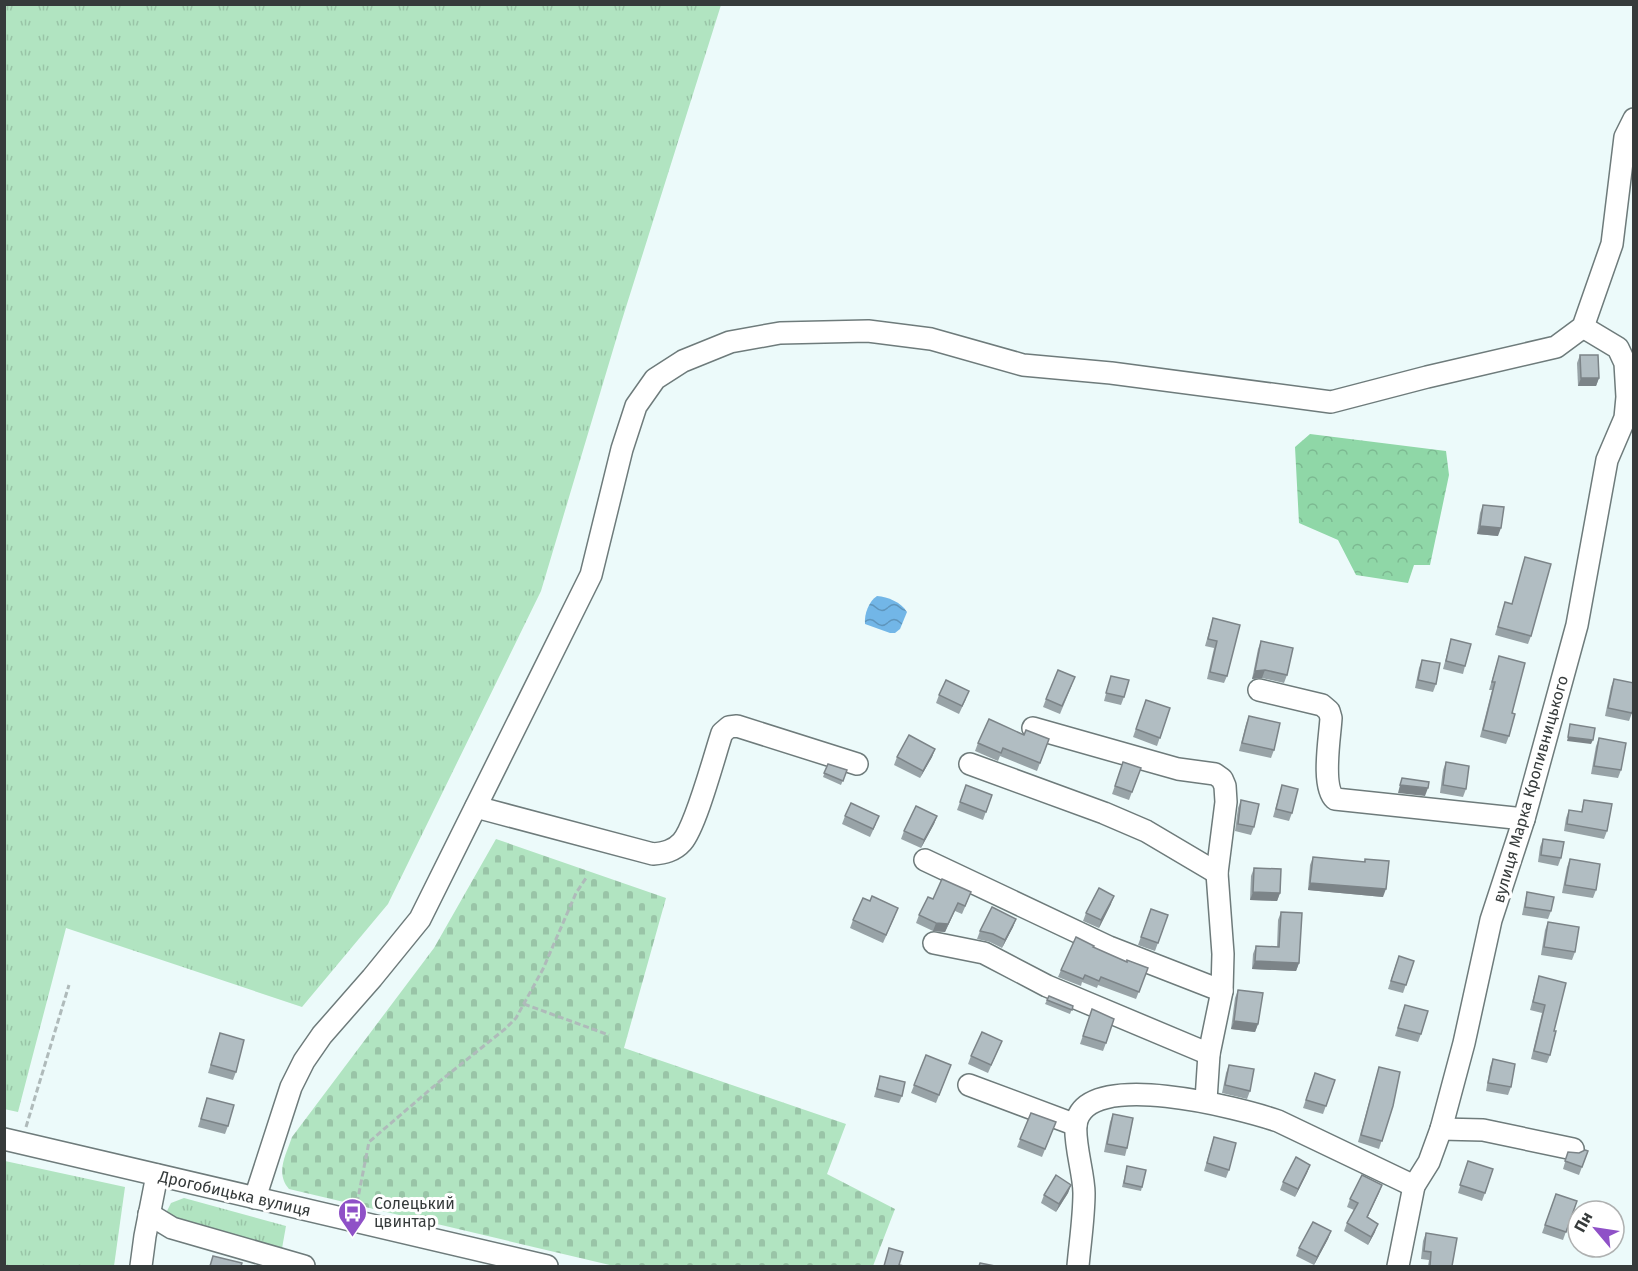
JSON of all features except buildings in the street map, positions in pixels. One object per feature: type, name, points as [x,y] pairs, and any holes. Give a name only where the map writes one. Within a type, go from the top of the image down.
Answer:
[{"type":"street","points":[[255,1198],[291,1087],[304,1060],[322,1035],[420,919],[591,575],[622,449],[636,406],[655,379],[683,362],[730,342],[780,333],[868,331],[931,339],[1023,365],[1111,373],[1331,402],[1556,346],[1583,327],[1612,244],[1625,136],[1634,118]]},
{"type":"street","name":"вулиця Марка Кропивницького","points":[[1398,1266],[1414,1186],[1429,1162],[1441,1129],[1464,1043],[1491,920],[1524,819],[1577,625],[1607,460],[1625,418],[1628,397],[1625,363],[1618,348],[1583,327]]},
{"type":"street","points":[[1259,690],[1322,705],[1329,711],[1331,718],[1327,784],[1335,799],[1524,819]]},
{"type":"street","points":[[476,807],[653,854],[665,853],[675,848],[689,833],[722,734],[729,727],[737,726],[857,764]]},
{"type":"street","points":[[1033,728],[1178,769],[1215,774],[1222,779],[1226,802],[1217,873],[1223,954],[1222,991],[1209,1054],[1206,1101]]},
{"type":"street","points":[[970,764],[1104,813],[1146,831],[1217,873]]},
{"type":"street","points":[[925,860],[1109,947],[1222,991]]},
{"type":"street","points":[[934,943],[984,953],[1047,986],[1209,1054]]},
{"type":"street","points":[[969,1085],[1076,1125]]},
{"type":"street","points":[[1078,1266],[1084,1194],[1076,1125],[1081,1111],[1090,1102],[1108,1096],[1141,1095],[1206,1101],[1278,1121],[1414,1186]]},
{"type":"street","points":[[1441,1129],[1484,1130],[1573,1149]]},
{"type":"street","name":"Дрогобицька вулиця","points":[[18,1142],[546,1266]]},
{"type":"street","points":[[141,1266],[157,1175]]},
{"type":"street","points":[[150,1214],[172,1228],[304,1266]]},
{"type":"path","points":[[360,1190],[369,1142],[516,1018],[543,969],[576,893],[586,878]]},
{"type":"path","points":[[18,1142],[69,985]]},
{"type":"path","points":[[524,1004],[609,1035]]},
{"type":"green space","points":[[5,4],[721,5],[621,323],[541,591],[388,904],[302,1007],[66,928],[18,1112],[4,1109]]},
{"type":"green space","points":[[1310,434],[1446,451],[1449,475],[1430,565],[1414,565],[1408,583],[1356,575],[1338,540],[1299,523],[1295,447]]},
{"type":"green space","points":[[496,839],[666,898],[624,1048],[846,1124],[827,1174],[895,1209],[873,1266],[614,1266],[289,1189],[282,1170],[292,1137],[434,948]]},
{"type":"green space","points":[[5,1161],[125,1187],[114,1266],[5,1266]]},
{"type":"green space","points":[[184,1198],[286,1226],[281,1254],[171,1220],[167,1211],[171,1203]]},
{"type":"water","points":[[877,596],[894,601],[907,612],[900,629],[895,633],[865,624],[868,608]]},
{"type":"place","name":"Солецький цвинтар","points":[[353,1238]]}]
